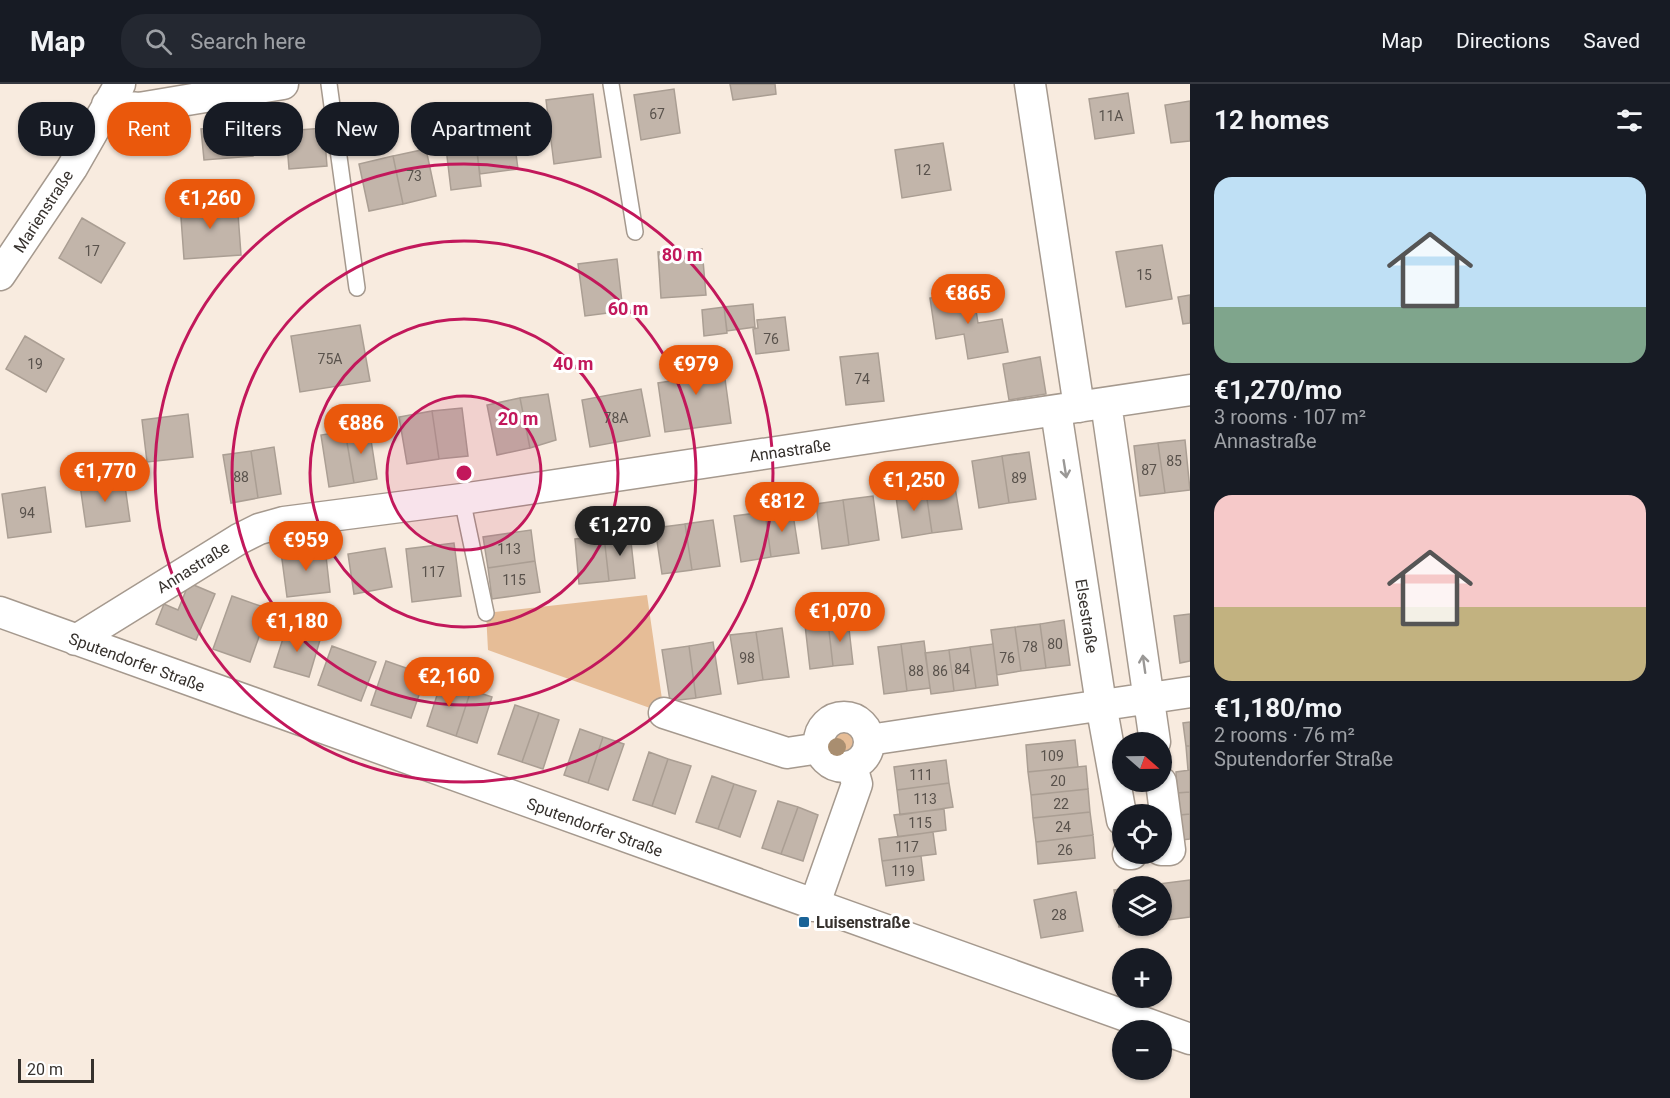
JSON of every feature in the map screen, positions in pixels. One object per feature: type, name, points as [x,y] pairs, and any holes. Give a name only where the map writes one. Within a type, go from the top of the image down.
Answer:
[{"type":"street","points":[[113,94],[139,108],[283,84]]},
{"type":"street","name":"Elsestraße","points":[[1030,84],[1080,407],[1149,697],[1154,732]]},
{"type":"street","name":"Marienstraße","points":[[0,275],[72,168],[113,94]]},
{"type":"street","name":"Annastraße","points":[[76,640],[259,529],[284,522],[462,499],[1190,390]]},
{"type":"street","name":"Elsestraße","points":[[1080,407],[1101,704],[1119,804]]},
{"type":"street","name":"Sputendorfer Straße","points":[[0,612],[814,906],[1190,1039]]},
{"type":"street","points":[[869,740],[1190,692]]},
{"type":"street","points":[[664,713],[787,753],[820,748]]},
{"type":"street","points":[[844,717],[861,724],[869,740],[865,756],[852,766],[836,766],[823,756],[820,748],[822,730],[836,719],[844,717]]},
{"type":"street","points":[[814,906],[857,784],[852,766]]},
{"type":"lane","points":[[329,84],[357,288]]},
{"type":"lane","points":[[611,84],[635,232]]},
{"type":"lane","points":[[462,499],[486,613]]},
{"type":"shaded area","points":[[647,595],[664,713],[488,650],[486,613]]},
{"type":"shaded area","points":[[845,729],[855,733],[859,743],[855,753],[845,757],[835,753],[831,743],[835,733]]},
{"type":"building","points":[[730,84],[775,84],[776,94],[733,100]]},
{"type":"building","points":[[674,89],[680,133],[641,140],[634,95]]},
{"type":"building","points":[[1128,93],[1134,133],[1095,139],[1089,99]]},
{"type":"building","points":[[593,94],[601,157],[554,164],[552,102],[546,102],[546,100]]},
{"type":"building","points":[[1190,101],[1190,141],[1171,143],[1165,105]]},
{"type":"building","points":[[315,129],[315,156],[326,156],[327,166],[289,169],[288,156],[303,156],[303,130]]},
{"type":"building","points":[[943,143],[951,190],[902,198],[895,150]]},
{"type":"building","points":[[411,152],[411,156],[427,156],[436,196],[403,204],[393,156]]},
{"type":"building","points":[[204,156],[253,156],[204,160]]},
{"type":"building","points":[[393,156],[403,204],[369,211],[359,164]]},
{"type":"building","points":[[447,156],[477,156],[481,186],[451,190]]},
{"type":"building","points":[[478,156],[516,156],[518,169],[480,174]]},
{"type":"building","points":[[237,200],[241,255],[184,259],[180,204]]},
{"type":"building","points":[[82,218],[125,243],[101,283],[59,258]]},
{"type":"building","points":[[1162,245],[1172,299],[1126,307],[1116,252]]},
{"type":"building","points":[[702,249],[706,295],[661,298],[658,252]]},
{"type":"building","points":[[617,259],[623,311],[585,316],[578,264]]},
{"type":"building","points":[[973,291],[978,323],[1002,319],[1008,352],[968,359],[964,334],[936,339],[930,298]]},
{"type":"building","points":[[1190,295],[1190,323],[1183,324],[1178,297]]},
{"type":"building","points":[[753,304],[755,327],[727,331],[724,307]]},
{"type":"building","points":[[724,307],[727,333],[704,336],[702,310]]},
{"type":"building","points":[[785,317],[789,350],[756,354],[753,329],[758,328],[757,320]]},
{"type":"building","points":[[360,325],[370,381],[300,392],[291,336]]},
{"type":"building","points":[[25,336],[64,359],[46,392],[6,369]]},
{"type":"building","points":[[878,353],[884,401],[846,405],[840,357]]},
{"type":"building","points":[[722,357],[731,423],[665,432],[658,383],[677,380],[675,364]]},
{"type":"building","points":[[1040,357],[1046,394],[1009,400],[1003,364]]},
{"type":"building","points":[[641,389],[650,436],[590,447],[582,400]]},
{"type":"building","points":[[548,394],[556,440],[530,448],[520,398]]},
{"type":"building","points":[[520,398],[530,448],[497,455],[487,405]]},
{"type":"building","points":[[462,408],[468,456],[439,459],[432,411]]},
{"type":"building","points":[[432,411],[439,459],[407,464],[399,417]]},
{"type":"building","points":[[188,414],[193,457],[147,462],[142,420]]},
{"type":"building","points":[[369,427],[377,479],[354,483],[345,431]]},
{"type":"building","points":[[345,431],[354,483],[329,487],[321,435]]},
{"type":"building","points":[[1185,440],[1190,490],[1165,493],[1158,443]]},
{"type":"building","points":[[1158,443],[1165,493],[1140,496],[1134,446]]},
{"type":"building","points":[[274,447],[281,494],[258,498],[251,451]]},
{"type":"building","points":[[251,451],[258,498],[231,503],[223,455]]},
{"type":"building","points":[[1029,452],[1036,499],[1009,503],[1002,456]]},
{"type":"building","points":[[1002,456],[1009,503],[979,508],[972,461]]},
{"type":"building","points":[[124,479],[130,521],[86,527],[80,485]]},
{"type":"building","points":[[954,481],[962,529],[932,533],[925,485]]},
{"type":"building","points":[[925,485],[932,533],[902,538],[895,490]]},
{"type":"building","points":[[45,487],[51,532],[8,538],[2,494]]},
{"type":"building","points":[[873,496],[879,540],[849,545],[843,500]]},
{"type":"building","points":[[843,500],[849,545],[822,549],[816,504]]},
{"type":"building","points":[[792,508],[799,553],[771,557],[765,512]]},
{"type":"building","points":[[765,512],[771,557],[741,562],[734,516]]},
{"type":"building","points":[[713,520],[720,566],[692,570],[685,524]]},
{"type":"building","points":[[685,524],[692,570],[662,574],[655,528]]},
{"type":"building","points":[[531,530],[535,561],[488,568],[483,537]]},
{"type":"building","points":[[630,533],[635,578],[609,581],[604,536]]},
{"type":"building","points":[[604,536],[609,581],[579,584],[575,539]]},
{"type":"building","points":[[454,543],[461,596],[412,602],[406,549]]},
{"type":"building","points":[[325,547],[330,592],[287,597],[281,552]]},
{"type":"building","points":[[385,548],[392,587],[354,594],[348,554]]},
{"type":"building","points":[[535,561],[540,592],[492,599],[488,568]]},
{"type":"building","points":[[189,583],[215,594],[196,640],[156,624],[164,604],[178,610]]},
{"type":"building","points":[[232,596],[269,609],[250,662],[213,649]]},
{"type":"building","points":[[1190,614],[1190,661],[1180,663],[1174,616]]},
{"type":"building","points":[[848,620],[853,664],[833,666],[828,622]]},
{"type":"building","points":[[1064,620],[1070,665],[1046,668],[1040,624]]},
{"type":"building","points":[[828,622],[833,666],[810,669],[805,625]]},
{"type":"building","points":[[1040,624],[1046,668],[1021,671],[1015,627]]},
{"type":"building","points":[[1015,627],[1021,671],[997,675],[991,630]]},
{"type":"building","points":[[782,628],[789,677],[763,680],[756,632]]},
{"type":"building","points":[[286,629],[320,640],[309,677],[274,667]]},
{"type":"building","points":[[756,632],[763,680],[738,684],[730,635]]},
{"type":"building","points":[[924,641],[930,688],[907,691],[901,644]]},
{"type":"building","points":[[713,642],[721,694],[696,698],[689,646]]},
{"type":"building","points":[[901,644],[907,691],[884,694],[878,647]]},
{"type":"building","points":[[993,644],[998,685],[976,688],[970,647]]},
{"type":"building","points":[[332,646],[376,662],[361,701],[318,685]]},
{"type":"building","points":[[689,646],[696,698],[670,701],[662,650]]},
{"type":"building","points":[[970,647],[976,688],[954,691],[949,650]]},
{"type":"building","points":[[949,650],[954,691],[931,694],[925,653]]},
{"type":"building","points":[[386,661],[426,675],[411,718],[371,705]]},
{"type":"building","points":[[442,680],[471,690],[456,736],[427,726]]},
{"type":"building","points":[[471,690],[492,697],[477,743],[456,736]]},
{"type":"building","points":[[515,705],[539,713],[522,762],[498,754]]},
{"type":"building","points":[[539,713],[559,720],[543,769],[522,762]]},
{"type":"building","points":[[1190,722],[1190,746],[1186,746],[1183,723]]},
{"type":"building","points":[[580,729],[603,737],[588,783],[564,775]]},
{"type":"building","points":[[603,737],[624,744],[608,790],[588,783]]},
{"type":"building","points":[[1075,740],[1078,767],[1028,772],[1026,745]]},
{"type":"building","points":[[1186,746],[1190,746],[1190,770],[1188,770]]},
{"type":"building","points":[[649,752],[668,759],[652,806],[633,800]]},
{"type":"building","points":[[668,759],[691,766],[675,814],[652,806]]},
{"type":"building","points":[[946,760],[949,783],[897,790],[894,767]]},
{"type":"building","points":[[1086,766],[1088,789],[1031,795],[1028,772]]},
{"type":"building","points":[[1190,770],[1190,792],[1177,793],[1176,772]]},
{"type":"building","points":[[712,776],[734,784],[718,829],[696,822]]},
{"type":"building","points":[[949,783],[953,807],[900,815],[897,790]]},
{"type":"building","points":[[734,784],[756,791],[740,837],[718,829]]},
{"type":"building","points":[[1088,789],[1090,812],[1033,818],[1031,795]]},
{"type":"building","points":[[1190,792],[1190,814],[1180,815],[1177,793]]},
{"type":"building","points":[[778,801],[798,807],[781,854],[762,848]]},
{"type":"building","points":[[798,807],[818,815],[803,861],[781,854]]},
{"type":"building","points":[[944,809],[946,830],[898,837],[894,815]]},
{"type":"building","points":[[1090,812],[1093,835],[1036,842],[1033,818]]},
{"type":"building","points":[[1190,814],[1190,839],[1182,840],[1180,815]]},
{"type":"building","points":[[933,832],[936,854],[882,861],[879,839]]},
{"type":"building","points":[[1093,835],[1095,858],[1038,864],[1036,842]]},
{"type":"building","points":[[921,856],[924,880],[886,886],[882,861]]},
{"type":"building","points":[[1190,880],[1190,917],[1172,919],[1172,882]]},
{"type":"building","points":[[1076,892],[1083,931],[1041,938],[1034,900]]},
{"type":"place","name":"Luisenstraße","points":[[804,922]]}]
